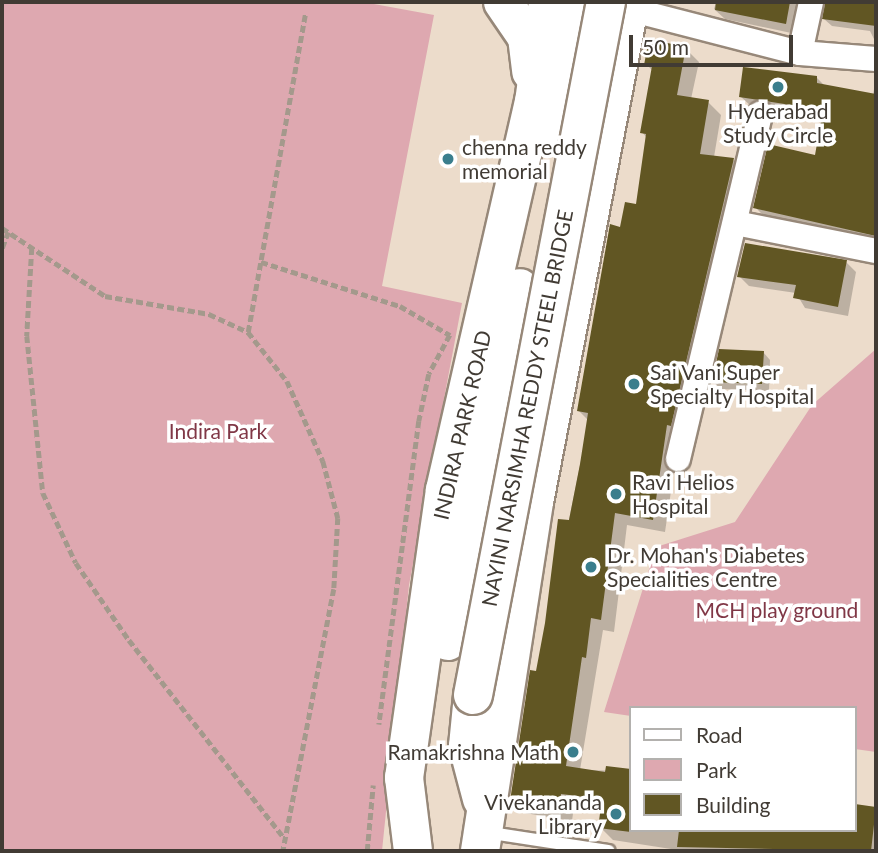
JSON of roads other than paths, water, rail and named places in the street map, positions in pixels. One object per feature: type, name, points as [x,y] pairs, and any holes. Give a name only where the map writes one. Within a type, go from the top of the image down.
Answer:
[{"type":"main road","points":[[503,2],[527,37],[534,102]]},
{"type":"main road","name":"INDIRA PARK ROAD","points":[[413,851],[389,779],[445,490],[534,102],[548,2]]},
{"type":"main road","name":"NAYINI NARSIMHA REDDY STEEL BRIDGE","points":[[483,832],[468,746],[455,695],[579,2]]},
{"type":"main road","points":[[483,832],[534,502],[617,4]]},
{"type":"main road","name":"NAYINI NARSIMHA REDDY STEEL BRIDGE","points":[[389,779],[455,695],[617,4]]},
{"type":"street","points":[[800,52],[811,2]]},
{"type":"street","points":[[617,4],[800,52],[876,60]]},
{"type":"street","points":[[678,459],[701,349],[736,223],[760,114]]},
{"type":"street","points":[[736,223],[876,251]]},
{"type":"lane","points":[[483,832],[610,851]]},
{"type":"place","name":"Hyderabad Study Circle","points":[[778,87]]},
{"type":"place","name":"chenna reddy memorial","points":[[448,159]]},
{"type":"place","name":"Sai Vani Super Specialty Hospital","points":[[634,384]]},
{"type":"place","name":"Ravi Helios Hospital","points":[[616,494]]},
{"type":"place","name":"Dr. Mohan's Diabetes Specialities Centre","points":[[591,567]]},
{"type":"place","name":"Ramakrishna Math","points":[[573,752]]},
{"type":"place","name":"Vivekananda Library","points":[[616,814]]},
{"type":"park label","name":"Indira Park","points":[[218,431]]},
{"type":"park label","name":"MCH play ground","points":[[777,610]]}]
